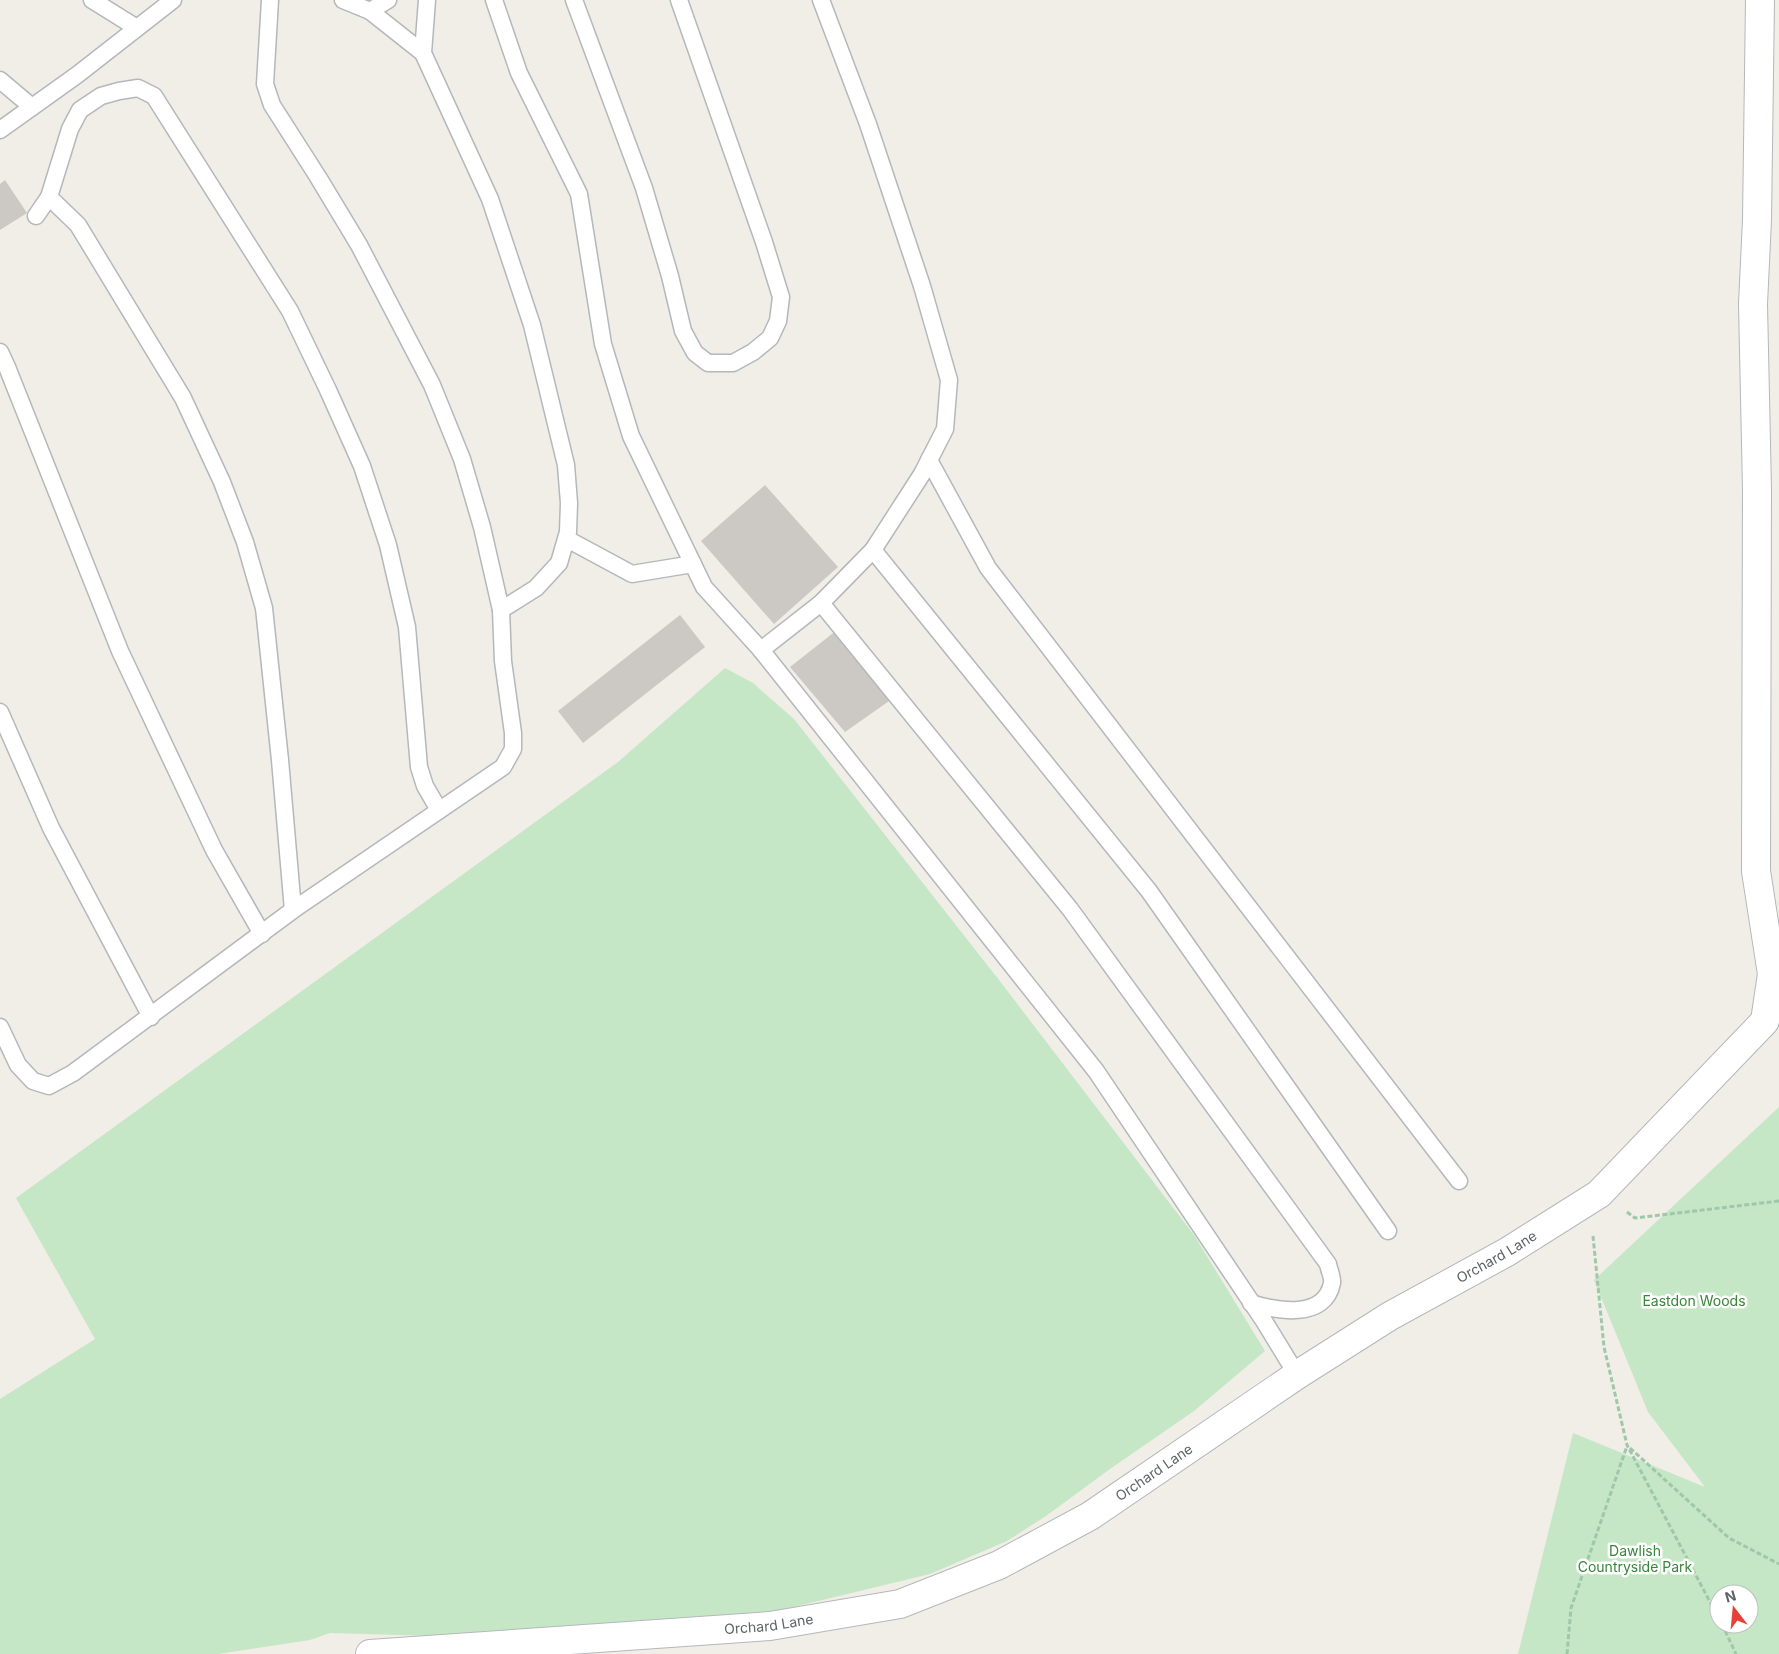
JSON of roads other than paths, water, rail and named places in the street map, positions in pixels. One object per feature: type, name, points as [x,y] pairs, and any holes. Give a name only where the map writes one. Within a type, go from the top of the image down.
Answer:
[{"type":"street","name":"Orchard Lane","points":[[370,1654],[770,1626],[900,1604],[999,1565],[1090,1516],[1297,1375],[1390,1316],[1507,1252],[1594,1197],[1765,1021],[1775,972],[1756,871],[1757,490],[1753,304],[1760,0]]},
{"type":"lane","points":[[92,0],[137,28]]},
{"type":"lane","points":[[0,130],[77,75],[173,0]]},
{"type":"lane","points":[[0,1027],[18,1065],[33,1081],[50,1086],[73,1073],[293,910],[502,767],[513,749],[513,732],[503,662],[501,610],[482,527],[462,459],[432,385],[359,245],[272,105],[265,84],[270,0]]},
{"type":"lane","points":[[343,0],[370,11],[423,53],[490,199],[532,325],[566,465],[569,503],[568,532],[558,563],[536,588],[501,610]]},
{"type":"lane","points":[[370,11],[388,0]]},
{"type":"lane","points":[[423,53],[427,0]]},
{"type":"lane","points":[[494,0],[519,73],[579,194],[603,344],[631,436],[704,587],[762,650],[1096,1071],[1252,1303],[1297,1375]]},
{"type":"lane","points":[[574,0],[644,188],[684,331],[695,353],[708,362],[733,363],[753,352],[770,338],[778,321],[781,297],[764,242],[679,0]]},
{"type":"lane","points":[[762,650],[821,603],[873,550],[922,474],[945,430],[948,380],[922,286],[871,133],[821,0]]},
{"type":"lane","points":[[0,80],[32,107]]},
{"type":"lane","points":[[36,216],[49,197],[70,130],[80,110],[101,96],[119,91],[138,88],[154,96],[290,311],[362,466],[388,545],[407,627],[419,767],[425,786],[439,810]]},
{"type":"lane","points":[[49,197],[78,225],[183,398],[222,482],[245,542],[264,608],[293,910]]},
{"type":"lane","points":[[0,352],[120,651],[214,850],[262,934]]},
{"type":"lane","points":[[929,460],[988,568],[1459,1181]]},
{"type":"lane","points":[[566,539],[632,574],[693,564]]},
{"type":"lane","points":[[873,550],[1149,891],[1388,1231]]},
{"type":"lane","points":[[821,603],[1070,909],[1328,1264],[1333,1282],[1327,1298],[1311,1308],[1271,1309],[1252,1303]]},
{"type":"lane","points":[[0,712],[51,828],[151,1016]]},
{"type":"park label","name":"Eastdon Woods","points":[[1694,1301]]},
{"type":"park label","name":"Dawlish Countryside Park","points":[[1635,1559]]}]
